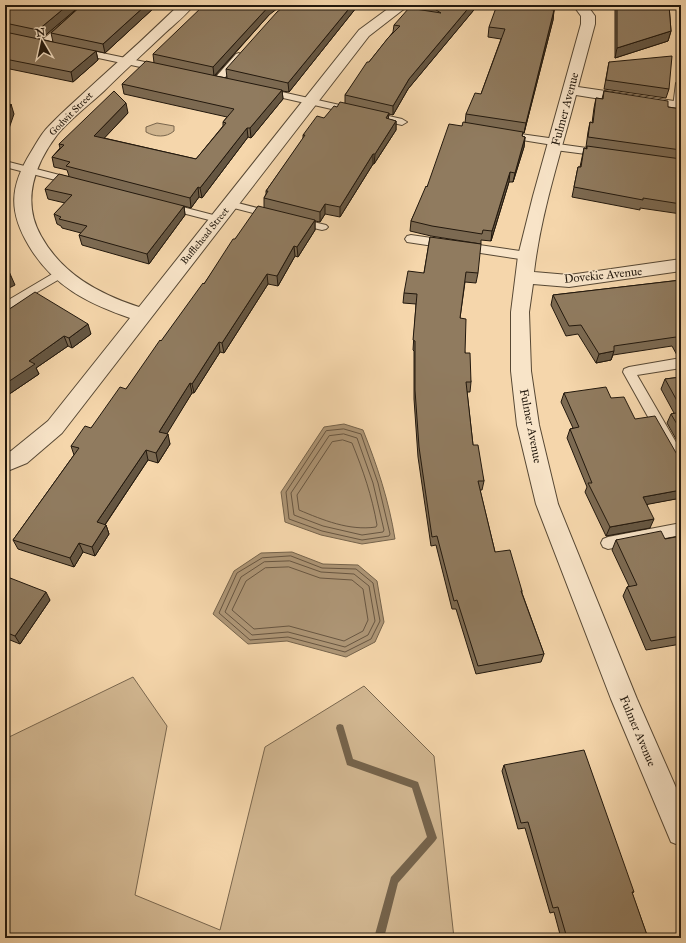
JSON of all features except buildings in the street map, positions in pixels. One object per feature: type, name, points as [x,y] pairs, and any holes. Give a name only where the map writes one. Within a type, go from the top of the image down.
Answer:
[{"type":"street","name":"Godwit Street","points":[[143,315],[98,298],[59,274],[38,247],[28,230],[22,209],[24,187],[29,170],[38,152],[52,131],[187,5]]},
{"type":"street","name":"Fulmer Avenue","points":[[580,5],[588,16],[588,24],[556,144],[540,196],[527,256],[520,312],[521,371],[528,425],[547,504],[578,588],[681,832]]},
{"type":"street","name":"Bufflehead Street","points":[[5,463],[19,457],[55,427],[364,33],[394,6]]},
{"type":"street","points":[[570,90],[680,107]]},
{"type":"street","name":"Dovekie Avenue","points":[[525,277],[569,280],[681,265]]},
{"type":"lane","points":[[88,5],[39,43],[170,71]]},
{"type":"lane","points":[[217,81],[248,46]]},
{"type":"lane","points":[[680,107],[681,83]]},
{"type":"lane","points":[[256,89],[402,122]]},
{"type":"lane","points":[[499,134],[610,155]]},
{"type":"lane","points":[[5,164],[87,185]]},
{"type":"lane","points":[[155,203],[217,219]]},
{"type":"lane","points":[[230,204],[322,227]]},
{"type":"lane","points":[[411,239],[527,256]]},
{"type":"lane","points":[[5,307],[59,274]]},
{"type":"lane","points":[[681,363],[629,372],[681,463]]},
{"type":"lane","points":[[608,542],[681,529]]},
{"type":"shaded area","points":[[157,123],[174,126],[174,131],[164,136],[153,135],[146,132],[146,127]]},
{"type":"shaded area","points":[[133,677],[167,726],[135,895],[220,930],[265,747],[364,686],[434,756],[454,938],[5,938],[5,739]]},
{"type":"water","points":[[344,424],[363,430],[382,483],[395,539],[362,544],[321,535],[285,522],[281,492],[324,427]]},
{"type":"water","points":[[292,552],[323,564],[358,565],[377,581],[384,622],[375,642],[346,657],[287,641],[248,644],[213,614],[234,571],[261,553]]},
{"type":"waterway","points":[[340,728],[350,762],[415,785],[432,838],[394,880],[379,938]]}]
